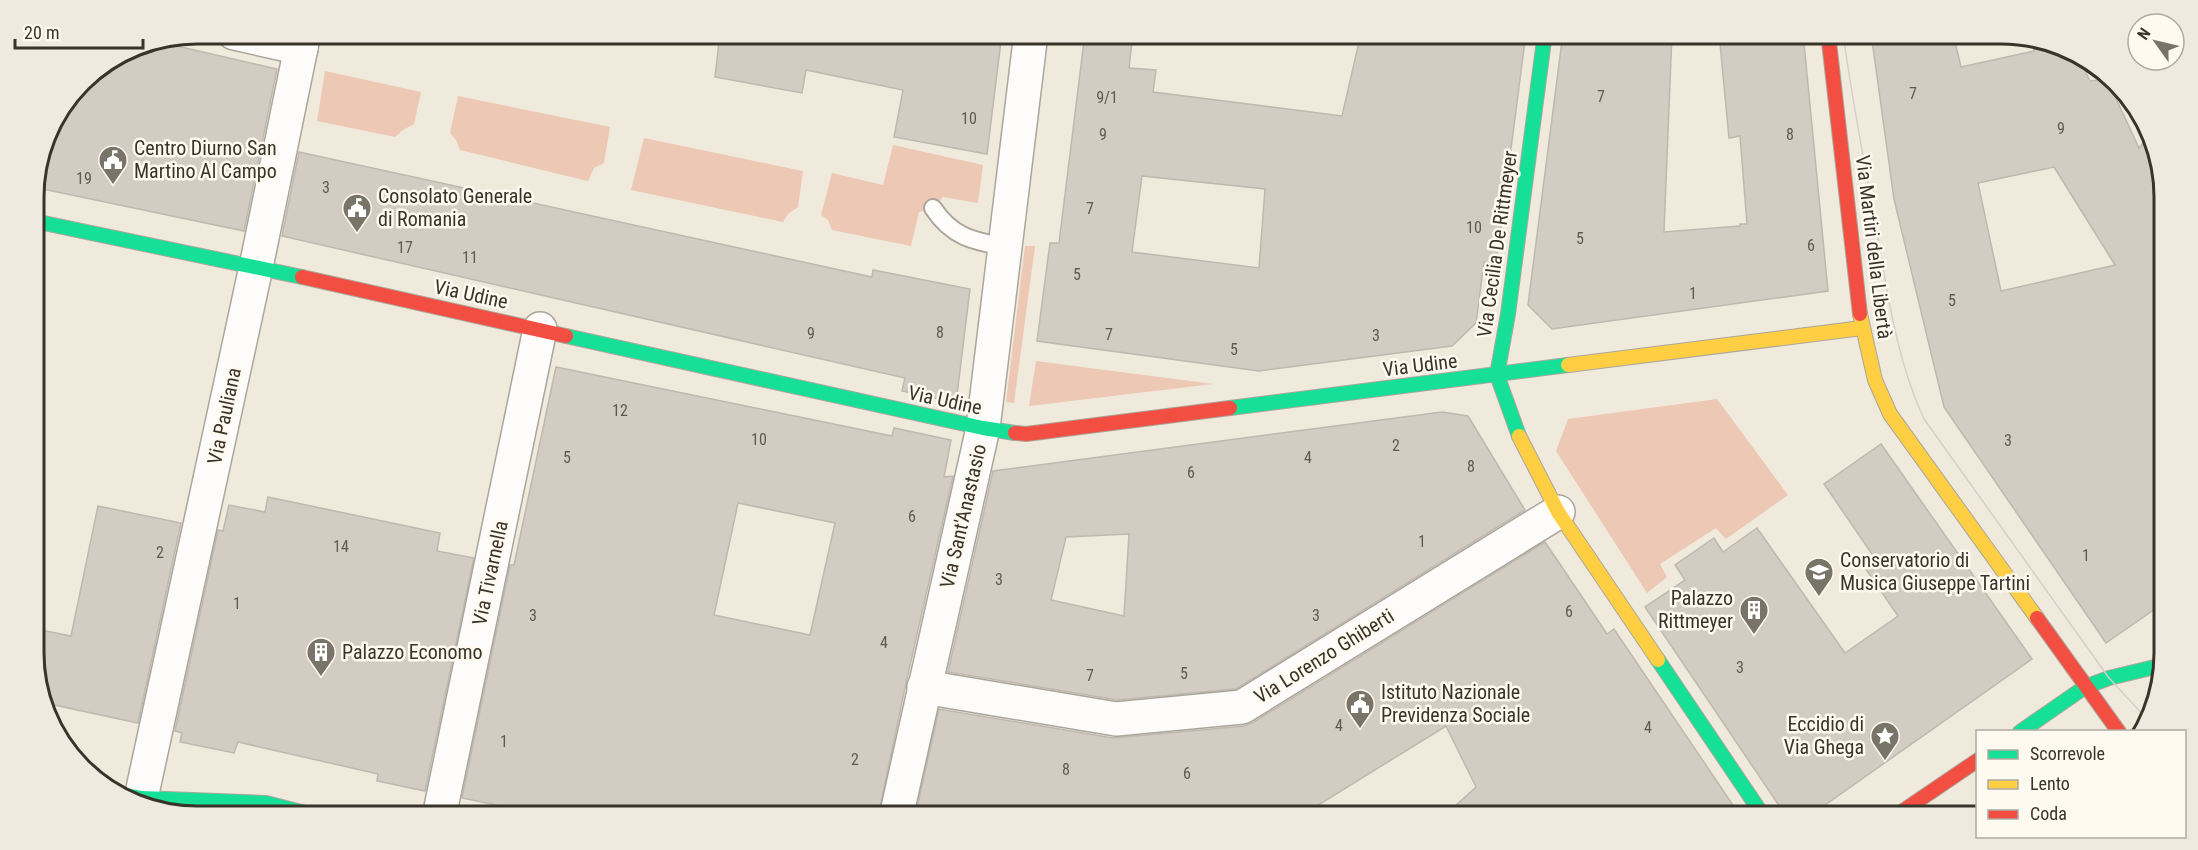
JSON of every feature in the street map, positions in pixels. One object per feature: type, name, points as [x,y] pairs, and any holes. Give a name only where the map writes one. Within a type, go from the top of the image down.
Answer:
[{"type":"main road","name":"Via Cecilia De Rittmeyer","points":[[1544,44],[1508,314],[1497,375],[1522,446],[1558,512],[1757,806]]},
{"type":"main road","name":"Via Martiri della Libertà","points":[[1829,44],[1862,328],[1875,380],[1890,414],[2117,730]]},
{"type":"main road","name":"Via Udine","points":[[44,223],[256,267],[983,428],[1026,434],[1862,328]]},
{"type":"main road","points":[[2023,730],[2085,687],[2109,678],[2154,667]]},
{"type":"main road","points":[[1910,806],[1976,761]]},
{"type":"main road","points":[[155,800],[266,803],[278,806]]},
{"type":"street","name":"Via Pauliana","points":[[138,795],[256,267],[302,44]]},
{"type":"street","name":"Via Sant'Anastasio","points":[[898,806],[983,428],[1030,44]]},
{"type":"street","name":"Via Tivarnella","points":[[441,806],[540,329]]},
{"type":"street","name":"Via Lorenzo Ghiberti","points":[[924,687],[1116,719],[1242,707],[1558,512]]},
{"type":"lane","points":[[933,208],[948,227],[961,236],[977,242],[1005,247]]},
{"type":"shaded area","points":[[325,71],[421,92],[414,124],[395,137],[317,121]]},
{"type":"shaded area","points":[[458,96],[610,127],[604,163],[594,168],[588,181],[460,150],[450,133]]},
{"type":"shaded area","points":[[644,138],[803,171],[798,207],[788,214],[783,222],[631,190]]},
{"type":"shaded area","points":[[893,145],[983,165],[978,203],[943,197],[933,208],[919,212],[911,246],[832,230],[828,220],[821,215],[832,173],[883,185]]},
{"type":"shaded area","points":[[1025,246],[1035,246],[1014,403],[1006,402]]},
{"type":"shaded area","points":[[1036,361],[1213,384],[1029,406]]},
{"type":"shaded area","points":[[1717,399],[1788,495],[1726,539],[1716,528],[1660,564],[1667,577],[1647,593],[1556,451],[1568,419]]},
{"type":"building","points":[[719,44],[1001,44],[987,154],[894,137],[903,90],[806,70],[802,93],[715,77]]},
{"type":"building","points":[[1084,44],[1132,44],[1129,68],[1156,70],[1153,92],[1342,116],[1358,44],[1525,44],[1495,272],[1484,262],[1476,323],[1452,346],[1259,371],[1037,341],[1050,243],[1059,243]],"holes":[[[1142,176],[1265,189],[1259,268],[1132,252]]]},
{"type":"building","points":[[1562,44],[1672,44],[1664,232],[1747,224],[1740,136],[1729,138],[1720,44],[1804,44],[1828,291],[1552,329],[1528,305]]},
{"type":"building","points":[[1873,44],[1956,44],[1961,67],[2034,51],[2033,47],[2041,49],[2083,67],[2090,81],[2101,80],[2112,90],[2139,148],[2144,142],[2152,166],[2154,196],[2154,610],[2106,643],[1944,407],[1894,199]],"holes":[[[2054,167],[2115,265],[2001,291],[1978,183]]]},
{"type":"building","points":[[174,45],[277,69],[244,231],[44,189],[49,157],[55,138],[75,103],[95,81],[111,69],[138,55],[166,46]]},
{"type":"building","points":[[299,152],[872,277],[873,270],[970,289],[956,403],[902,391],[905,378],[282,236]]},
{"type":"building","points":[[556,367],[892,436],[894,428],[951,440],[944,477],[953,476],[880,806],[501,806],[462,798],[510,565],[514,565]],"holes":[[[738,503],[835,523],[810,635],[714,615]]]},
{"type":"building","points":[[1442,412],[1468,416],[1525,510],[1236,689],[1117,700],[948,672],[993,471]],"holes":[[[1129,534],[1124,616],[1051,600],[1066,537]]]},
{"type":"building","name":"Palazzo Rittmeyer","points":[[1881,444],[2032,659],[1824,806],[1779,806],[1645,607],[1685,580],[1675,565],[1714,538],[1723,552],[1757,528],[1845,653],[1898,616],[1863,565],[1874,557],[1824,484]]},
{"type":"building","name":"Palazzo Economo","points":[[268,497],[440,533],[437,551],[474,558],[425,791],[377,781],[378,774],[238,742],[234,753],[180,742],[182,733],[175,731],[218,530],[223,531],[229,505],[265,512]]},
{"type":"building","points":[[98,506],[181,523],[138,723],[53,705],[46,684],[44,631],[71,636]]},
{"type":"building","points":[[1545,542],[1607,634],[1614,629],[1734,806],[1455,806],[1476,787],[1446,726],[1317,806],[917,806],[939,709],[1113,738],[1244,726]]},
{"type":"tram line","points":[[1845,44],[1894,328],[1907,374],[1924,419],[2109,678],[2142,714]]},
{"type":"traffic: fast","points":[[1519,436],[1497,375],[1508,314],[1544,44]]},
{"type":"traffic: fast","points":[[44,223],[302,277]]},
{"type":"traffic: fast","points":[[566,336],[983,428],[1015,433]]},
{"type":"traffic: fast","points":[[1230,408],[1568,365]]},
{"type":"traffic: fast","points":[[1658,660],[1757,806]]},
{"type":"traffic: fast","points":[[2023,730],[2085,687],[2109,678],[2154,667]]},
{"type":"traffic: fast","points":[[148,798],[266,803],[278,806]]},
{"type":"traffic: slow","points":[[1860,314],[1875,380],[1890,414],[2037,618]]},
{"type":"traffic: slow","points":[[1568,365],[1862,328]]},
{"type":"traffic: slow","points":[[1519,436],[1558,512],[1658,660]]},
{"type":"traffic: jam","points":[[1829,44],[1860,314]]},
{"type":"traffic: jam","points":[[302,277],[566,336]]},
{"type":"traffic: jam","points":[[1015,433],[1026,434],[1230,408]]},
{"type":"traffic: jam","points":[[2037,618],[2118,730]]},
{"type":"traffic: jam","points":[[1910,806],[1976,761]]},
{"type":"place","name":"Centro Diurno San Martino Al Campo","points":[[113,186]]},
{"type":"place","name":"Consolato Generale di Romania","points":[[357,234]]},
{"type":"place","name":"Conservatorio di Musica Giuseppe Tartini","points":[[1819,598]]},
{"type":"place","name":"Palazzo Rittmeyer","points":[[1754,636]]},
{"type":"place","name":"Palazzo Economo","points":[[321,678]]},
{"type":"place","name":"Istituto Nazionale Previdenza Sociale","points":[[1360,730]]},
{"type":"place","name":"Eccidio di Via Ghega","points":[[1885,762]]}]
